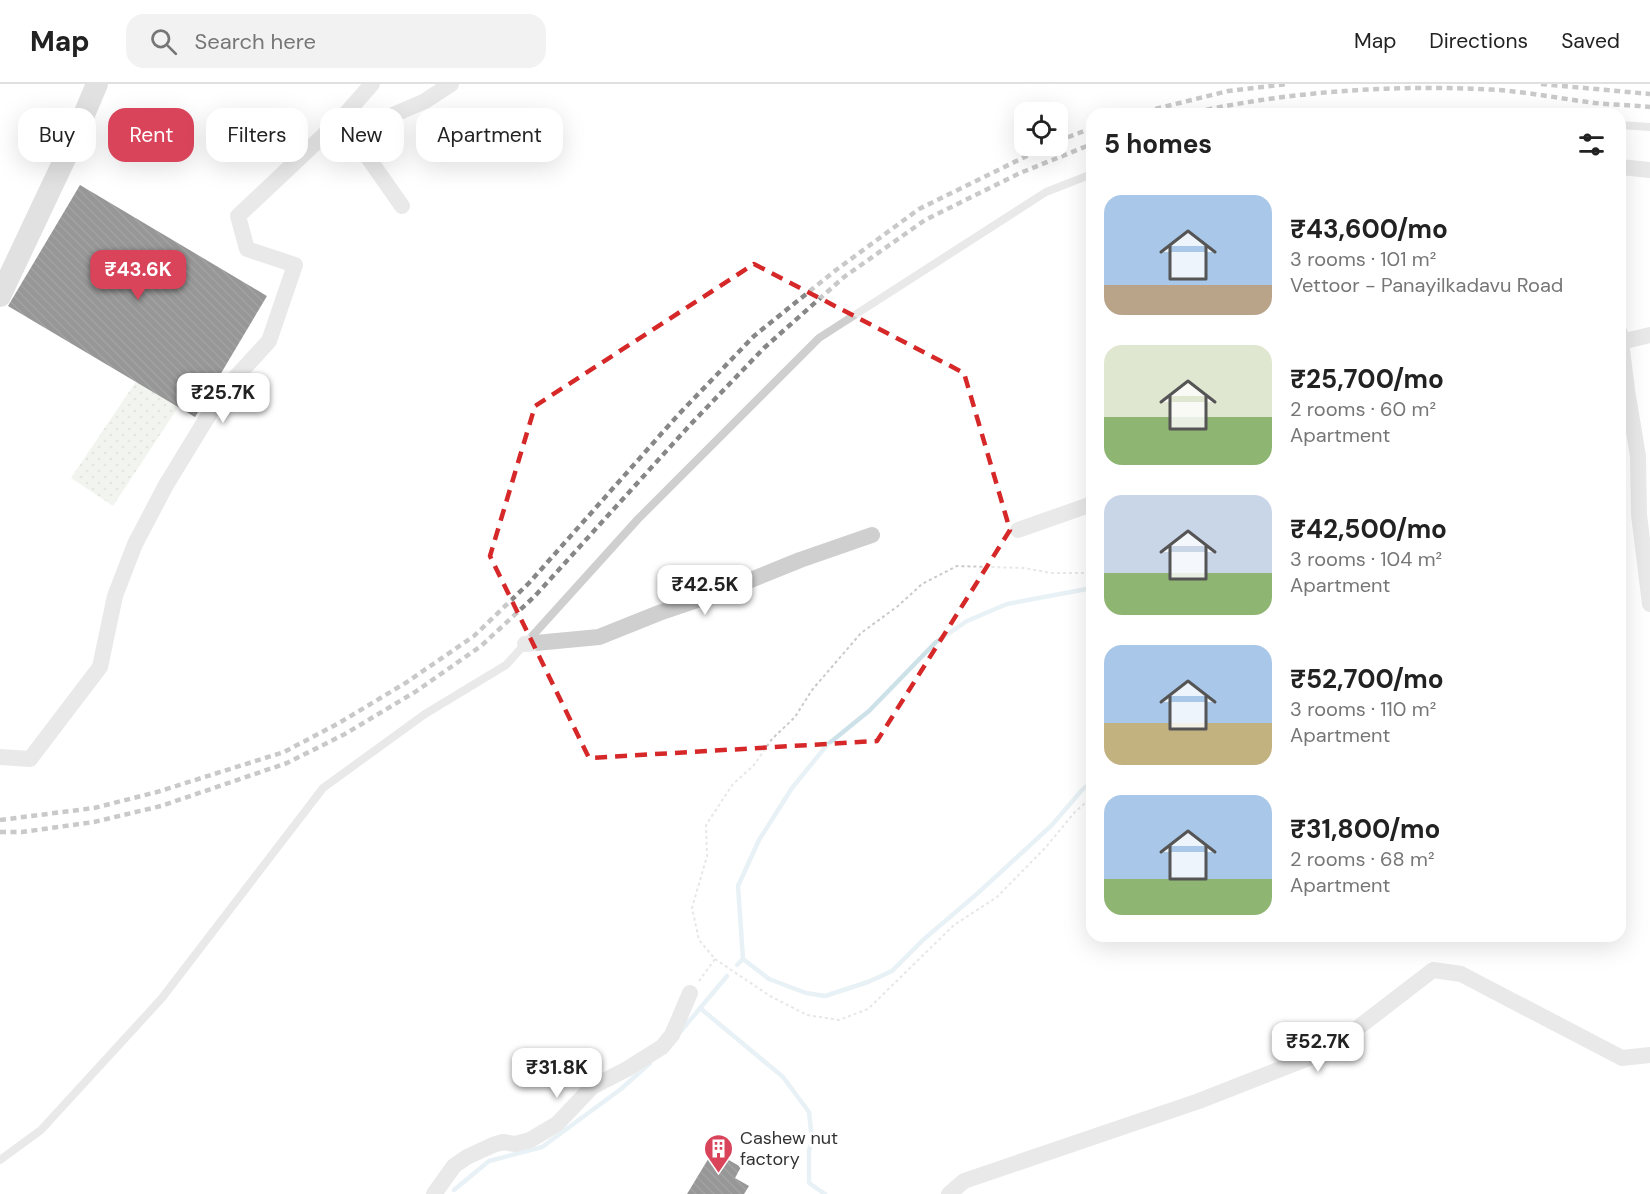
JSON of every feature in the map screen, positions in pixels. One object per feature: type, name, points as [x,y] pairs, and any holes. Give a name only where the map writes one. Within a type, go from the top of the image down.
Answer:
[{"type":"main road","points":[[0,296],[97,84]]},
{"type":"street","points":[[0,757],[30,759],[100,667],[115,596],[135,544],[166,485],[224,390],[269,341],[295,265],[247,249],[238,216],[342,118],[372,84]]},
{"type":"street","points":[[402,206],[362,148],[358,138],[363,128],[425,101],[451,84]]},
{"type":"street","points":[[1626,168],[1650,170]]},
{"type":"street","points":[[1626,344],[1650,335]]},
{"type":"street","points":[[1626,378],[1638,456],[1639,515],[1650,604]]},
{"type":"street","points":[[1018,530],[1086,506]]},
{"type":"street","points":[[525,644],[599,637],[872,535]]},
{"type":"street","points":[[949,1194],[964,1181],[1199,1101],[1329,1050],[1433,970],[1461,974],[1622,1058],[1650,1055]]},
{"type":"street","points":[[437,1193],[454,1166],[467,1157],[480,1149],[503,1142],[515,1144],[530,1140],[557,1124],[591,1087],[627,1069],[662,1047],[672,1035],[690,993]]},
{"type":"lane","points":[[1626,125],[1650,127]]},
{"type":"lane","points":[[0,1160],[41,1130],[162,998],[323,788],[425,714],[506,665],[638,519],[819,338],[1046,192],[1086,176]]},
{"type":"path","points":[[1086,573],[1051,573],[1024,568],[957,566],[922,585],[861,633],[812,690],[795,717],[772,739],[754,765],[733,784],[706,825],[707,856],[692,908],[699,940],[715,959],[770,996],[807,1016],[839,1020],[868,1009],[954,925],[997,897],[1086,802]]},
{"type":"path","points":[[690,993],[715,959]]},
{"type":"highlighted area","points":[[754,264],[964,373],[1010,530],[877,741],[589,758],[490,556],[535,406]]},
{"type":"shaded area","points":[[139,377],[181,403],[113,506],[71,478]]},
{"type":"building","points":[[80,185],[267,296],[195,417],[8,306]]},
{"type":"building","name":"Cashew nut factory","points":[[713,1151],[741,1167],[735,1178],[749,1186],[744,1194],[687,1194]]},
{"type":"waterway","points":[[743,959],[738,886],[759,840],[792,788],[827,745],[869,711],[936,642],[967,621],[1007,604],[1086,589]]},
{"type":"waterway","points":[[737,965],[743,959],[769,979],[806,993],[825,996],[868,982],[892,971],[923,940],[1052,825],[1086,787]]},
{"type":"waterway","points":[[681,1031],[727,976]]},
{"type":"waterway","points":[[700,1008],[783,1077],[809,1112],[812,1140],[809,1151],[809,1183],[825,1194]]},
{"type":"waterway","points":[[454,1190],[489,1161],[542,1147],[621,1089],[650,1063]]},
{"type":"railway","points":[[1159,108],[1228,91],[1288,84]]},
{"type":"railway","points":[[1541,84],[1650,94]]},
{"type":"railway","points":[[1215,108],[1342,91],[1421,88],[1500,90],[1595,103],[1650,107]]},
{"type":"railway","points":[[1068,137],[1086,130]]},
{"type":"railway","points":[[0,832],[22,832],[94,822],[161,806],[287,763],[345,734],[415,692],[481,646],[535,596],[689,426],[764,348],[844,277],[925,220],[1020,173],[1086,146]]},
{"type":"railway","points":[[0,820],[94,808],[157,792],[284,752],[339,723],[407,682],[474,636],[529,583],[678,415],[754,336],[836,270],[919,209],[1027,156]]},
{"type":"place","name":"Cashew nut factory","points":[[719,1174]]}]
